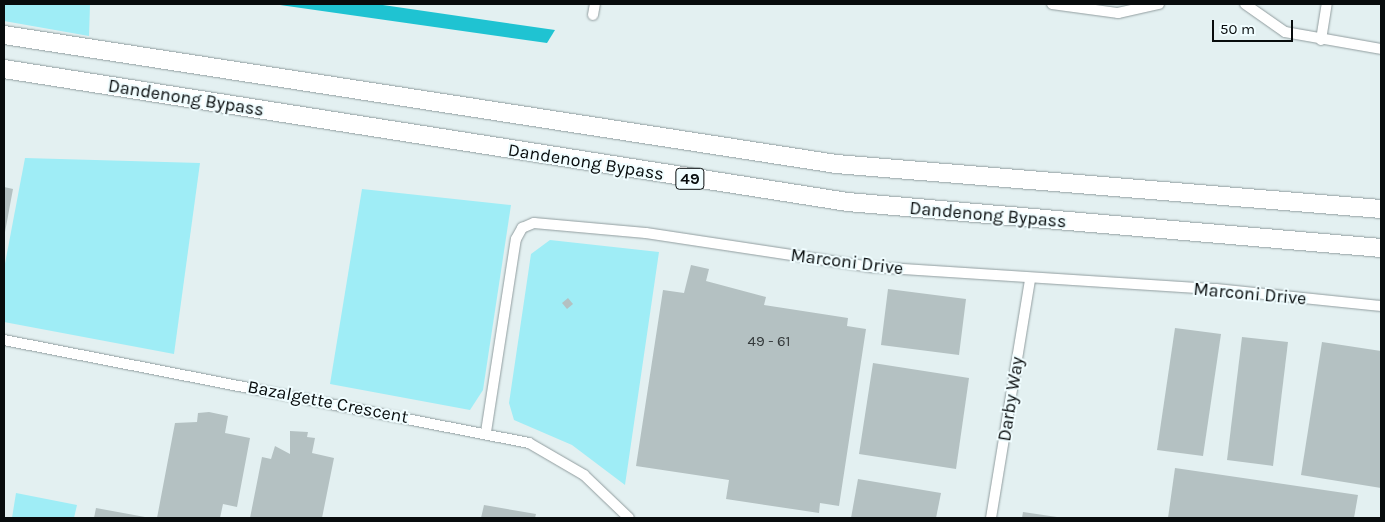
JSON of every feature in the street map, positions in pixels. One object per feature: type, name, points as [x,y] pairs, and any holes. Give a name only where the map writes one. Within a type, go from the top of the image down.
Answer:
[{"type":"highway","name":"Dandenong Bypass","points":[[4,34],[845,165],[1381,209]]},
{"type":"highway","name":"Dandenong Bypass","points":[[4,69],[848,202],[1381,248]]},
{"type":"street","points":[[593,15],[595,4]]},
{"type":"street","points":[[1052,4],[1118,13],[1159,4]]},
{"type":"street","points":[[1245,4],[1285,32],[1321,40],[1381,48]]},
{"type":"street","points":[[1321,40],[1327,4]]},
{"type":"street","name":"Marconi Drive","points":[[486,432],[516,239],[522,228],[534,223],[646,233],[872,267],[1030,279],[1216,289],[1381,306]]},
{"type":"street","name":"Darby Way","points":[[991,518],[1030,279]]},
{"type":"street","name":"Bazalgette Crescent","points":[[4,340],[486,432],[529,443],[584,475],[629,518]]},
{"type":"shaded area","points":[[4,4],[90,4],[89,36],[4,21]]},
{"type":"shaded area","points":[[273,4],[376,4],[555,30],[547,43]]},
{"type":"shaded area","points":[[25,158],[200,163],[174,354],[4,322],[4,269]]},
{"type":"shaded area","points":[[362,189],[511,205],[483,390],[470,410],[330,384]]},
{"type":"shaded area","points":[[550,240],[659,252],[625,485],[572,445],[514,420],[509,403],[531,254]]},
{"type":"shaded area","points":[[16,493],[77,505],[74,518],[12,518]]},
{"type":"building","points":[[4,187],[13,189],[5,232],[4,232]]},
{"type":"building","points":[[691,265],[709,269],[706,281],[766,297],[764,305],[848,318],[847,326],[866,329],[839,506],[820,503],[819,513],[726,499],[729,480],[636,466],[663,290],[684,293]]},
{"type":"building","points":[[888,289],[966,299],[959,355],[881,345]]},
{"type":"building","points":[[568,298],[573,304],[567,309],[562,303]]},
{"type":"building","points":[[1175,328],[1221,334],[1203,456],[1157,450]]},
{"type":"building","points":[[1242,337],[1288,342],[1273,466],[1227,460]]},
{"type":"building","points":[[1322,342],[1381,351],[1381,488],[1301,475]]},
{"type":"building","points":[[873,363],[969,378],[956,469],[859,454]]},
{"type":"building","points":[[209,412],[228,416],[225,433],[250,438],[237,507],[223,504],[220,518],[157,518],[175,423],[197,422],[198,413]]},
{"type":"building","points":[[290,431],[308,432],[307,437],[315,438],[312,453],[334,458],[322,518],[250,518],[262,457],[271,459],[275,446],[290,454]]},
{"type":"building","points":[[1175,468],[1358,495],[1354,518],[1168,518]]},
{"type":"building","points":[[858,479],[941,493],[936,518],[851,518]]},
{"type":"building","points":[[484,505],[536,514],[535,518],[481,518]]},
{"type":"building","points":[[96,508],[145,517],[145,518],[94,518]]},
{"type":"building","points":[[1023,512],[1057,517],[1057,518],[1022,518]]}]
